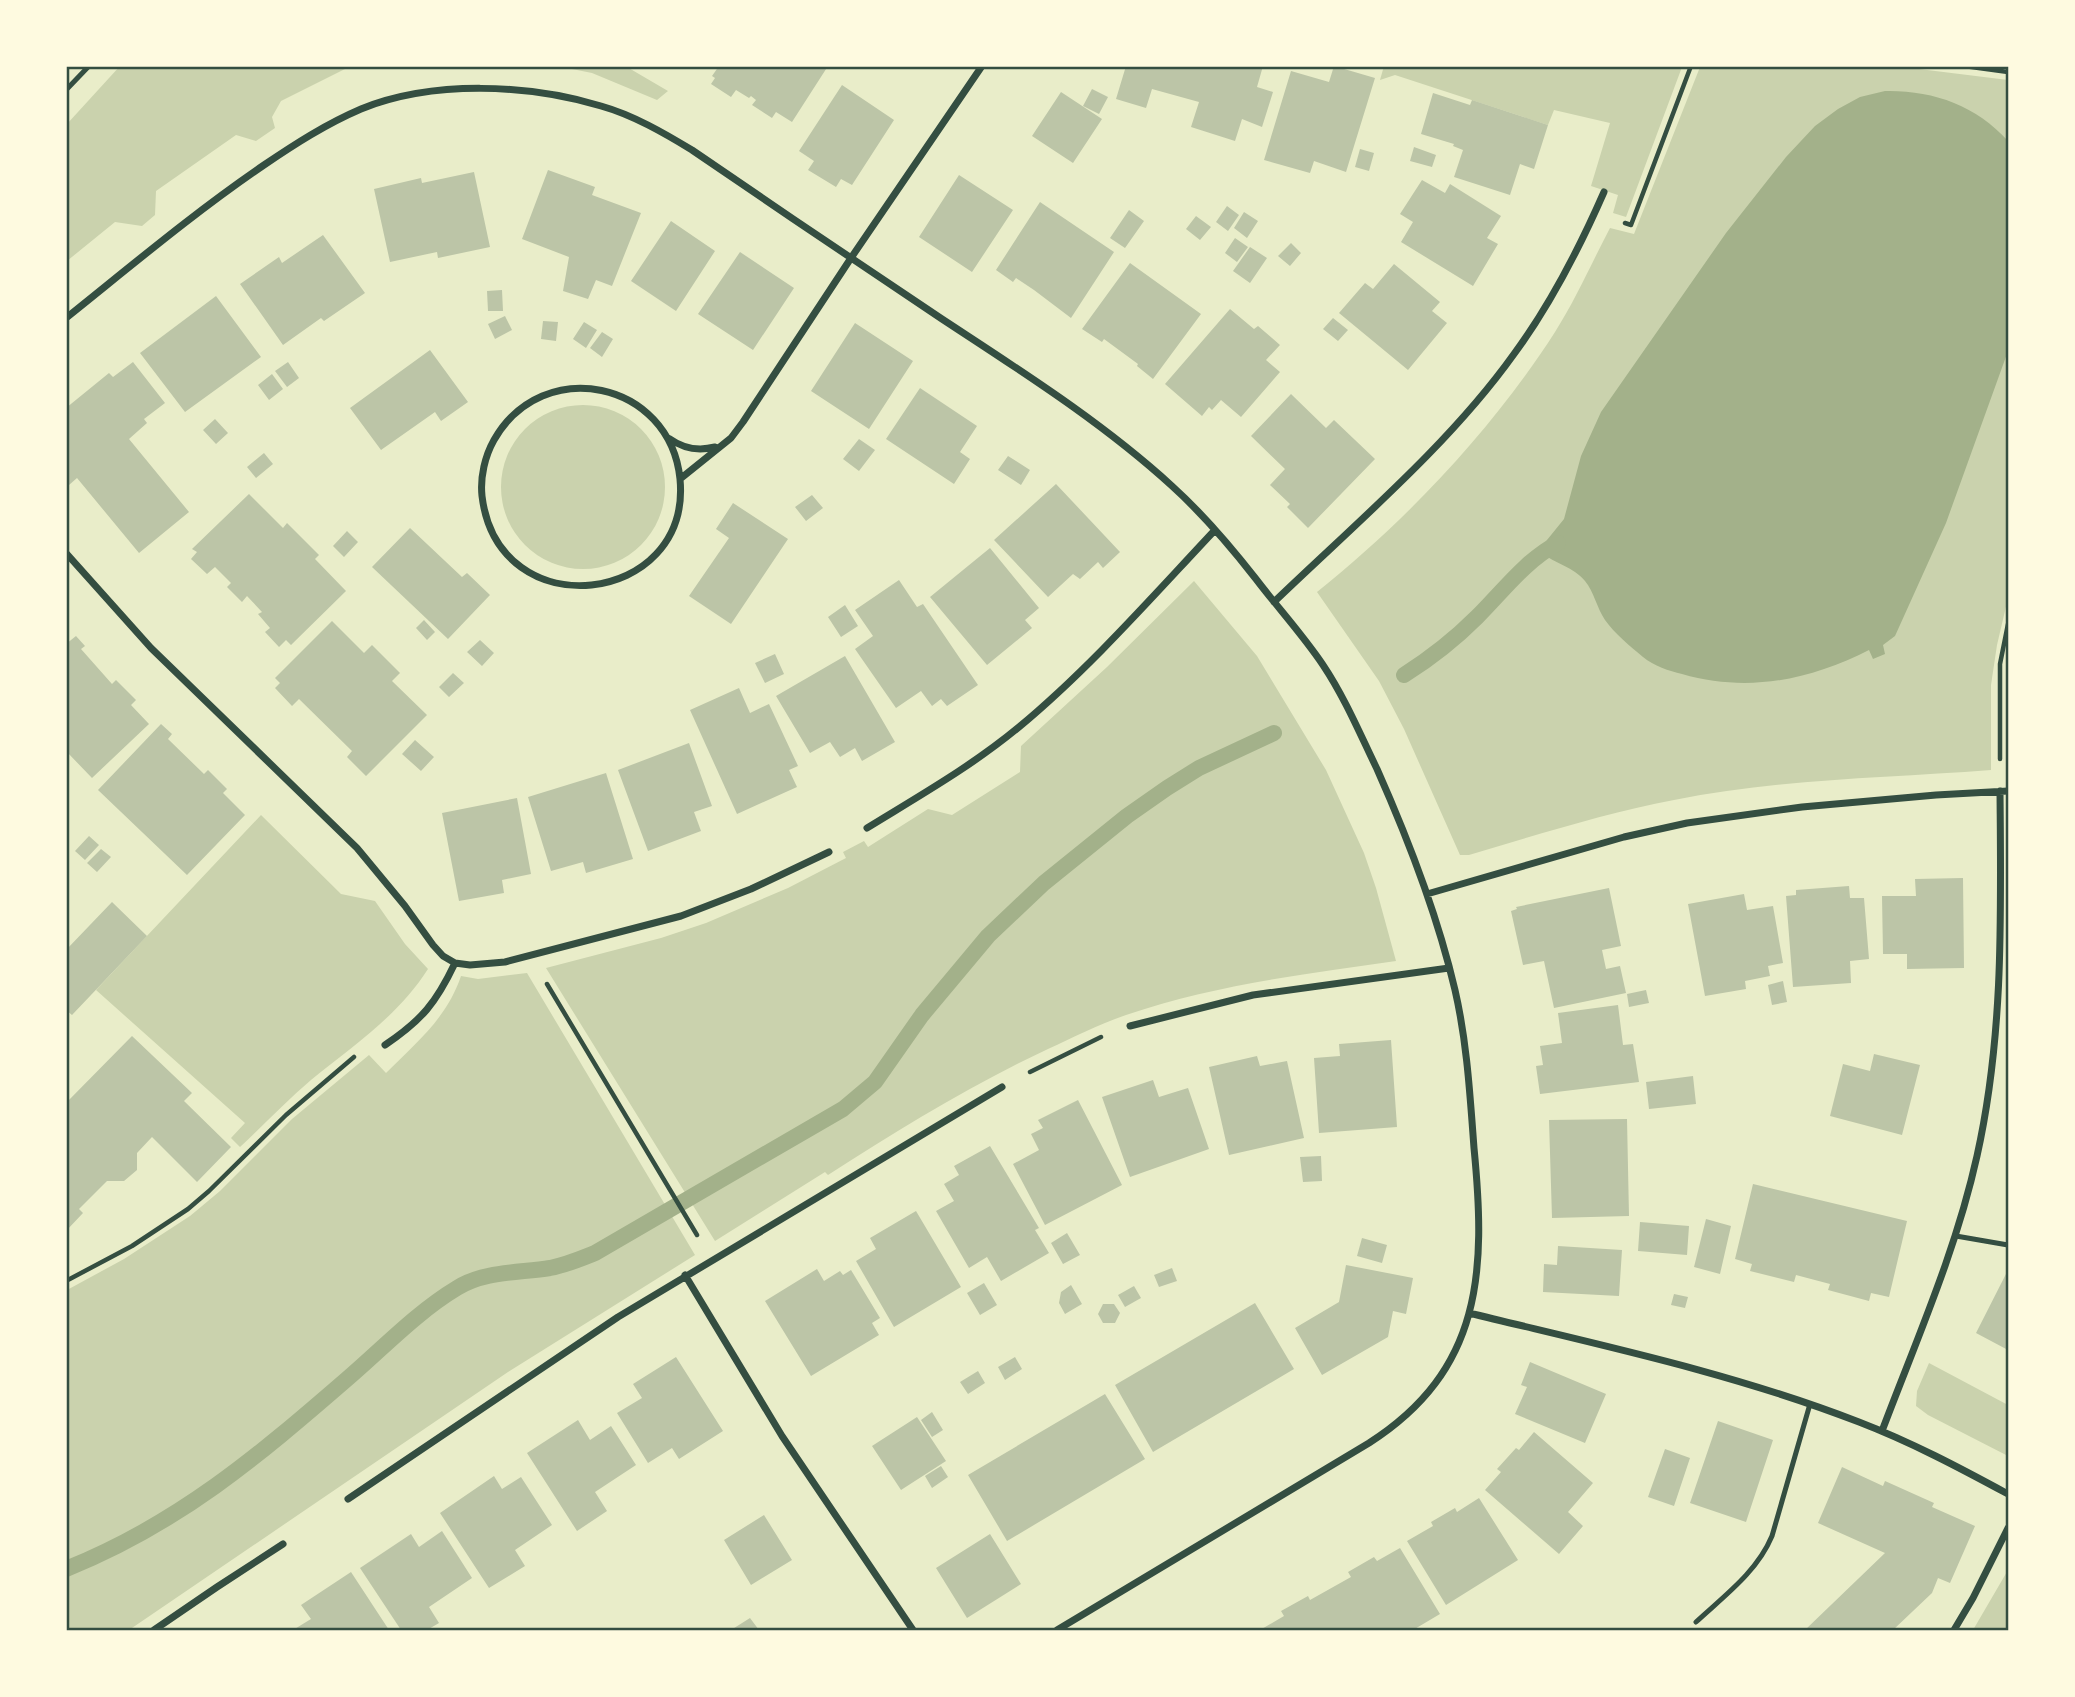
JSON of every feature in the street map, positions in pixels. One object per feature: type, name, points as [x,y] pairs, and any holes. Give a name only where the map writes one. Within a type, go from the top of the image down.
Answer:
[{"type":"street","points":[[680,479],[730,438],[743,422],[982,66]]},
{"type":"street","points":[[66,318],[200,212],[305,137],[362,108],[447,90],[522,90],[564,97],[619,112],[692,150],[1065,401],[1154,470],[1215,530],[1323,665],[1349,710],[1408,839],[1449,968],[1465,1049],[1479,1205],[1477,1272],[1469,1313],[1456,1349],[1436,1384],[1400,1422],[1057,1630]]},
{"type":"street","points":[[1274,602],[1443,439],[1512,358],[1541,316],[1604,192]]},
{"type":"street","points":[[576,388],[611,393],[639,406],[667,437],[677,459],[680,479],[681,493],[677,515],[664,543],[632,573],[597,586],[570,586],[537,577],[516,562],[503,550],[488,523],[482,485],[491,446],[511,417],[538,398],[576,388]]},
{"type":"street","points":[[667,437],[684,447],[718,447]]},
{"type":"street","points":[[867,828],[969,764],[1019,727],[1068,682],[1215,530]]},
{"type":"street","points":[[66,553],[160,657],[357,848],[433,945],[443,956],[455,962],[484,964],[530,956],[706,908],[751,890],[829,852]]},
{"type":"street","points":[[1427,894],[1624,837],[1687,823],[1816,805],[2004,791],[1997,1027],[1977,1156],[1956,1236],[1882,1431]]},
{"type":"street","points":[[385,1045],[434,1003],[455,962]]},
{"type":"street","points":[[1130,1026],[1264,993],[1449,968]]},
{"type":"street","points":[[348,1499],[583,1339],[685,1275],[1002,1087]]},
{"type":"street","points":[[685,1275],[802,1468],[913,1630]]},
{"type":"street","points":[[1469,1313],[1697,1369],[1810,1404],[1882,1431],[2008,1494]]},
{"type":"street","points":[[1954,1630],[1980,1587],[2008,1528]]},
{"type":"street","points":[[155,1630],[283,1544]]},
{"type":"lane","points":[[66,90],[89,66]]},
{"type":"lane","points":[[1956,1236],[2008,1245]]},
{"type":"lane","points":[[1696,1622],[1764,1555],[1772,1536],[1810,1404]]},
{"type":"path","points":[[1594,215],[1631,225],[1691,66]]},
{"type":"path","points":[[1964,66],[2008,72]]},
{"type":"path","points":[[2004,791],[1999,682],[2008,624]]},
{"type":"path","points":[[530,956],[695,1233]]},
{"type":"path","points":[[1002,1087],[1087,1043],[1130,1026]]},
{"type":"path","points":[[66,1281],[132,1246],[188,1209],[286,1115],[376,1037],[385,1045]]},
{"type":"shaded area","points":[[120,66],[349,67],[281,101],[272,117],[275,128],[256,141],[236,135],[156,191],[155,215],[142,226],[115,222],[67,261],[67,124]]},
{"type":"shaded area","points":[[1384,66],[1682,67],[1626,217],[1613,213],[1618,195],[1591,186],[1610,123],[1554,110],[1548,125],[1395,75],[1380,80]]},
{"type":"shaded area","points":[[1895,66],[2008,80],[2008,598],[1991,685],[1991,770],[1792,783],[1713,793],[1622,811],[1469,855],[1460,855],[1404,729],[1379,681],[1317,592],[1416,504],[1476,438],[1531,368],[1563,319],[1610,228],[1634,234],[1700,67]]},
{"type":"shaded area","points":[[562,67],[627,67],[668,91],[657,100],[592,73]]},
{"type":"shaded area","points":[[1885,91],[1920,93],[1952,102],[1982,118],[2008,141],[2008,351],[1946,523],[1895,636],[1883,645],[1885,654],[1873,659],[1869,650],[1801,676],[1755,683],[1707,680],[1662,668],[1643,657],[1613,630],[1581,576],[1541,552],[1564,519],[1581,456],[1601,412],[1726,233],[1786,157],[1815,126],[1860,97]]},
{"type":"shaded area","points":[[583,405],[614,411],[641,429],[659,456],[665,487],[659,518],[641,545],[614,563],[583,569],[552,563],[525,545],[507,518],[501,487],[507,456],[525,429],[552,411]]},
{"type":"shaded area","points":[[1194,581],[1257,656],[1326,770],[1364,853],[1396,961],[1226,988],[1106,1022],[1019,1063],[964,1093],[828,1175],[825,1172],[715,1241],[546,968],[661,938],[706,923],[788,888],[846,858],[843,852],[864,841],[868,847],[928,809],[952,815],[1020,772],[1021,746],[1107,667]]},
{"type":"shaded area","points":[[261,815],[341,894],[375,901],[405,944],[428,969],[389,1016],[302,1088],[240,1147],[231,1138],[245,1123],[96,990]]},
{"type":"shaded area","points":[[527,973],[695,1255],[508,1372],[129,1630],[67,1630],[67,1290],[124,1259],[190,1216],[220,1191],[292,1119],[369,1055],[386,1073],[439,1017],[448,1005],[461,976],[478,979]]},
{"type":"shaded area","points":[[1929,1363],[2008,1405],[2008,1456],[1928,1415],[1916,1406],[1917,1391]]},
{"type":"shaded area","points":[[2008,1570],[2008,1630],[1973,1630]]},
{"type":"building","points":[[719,66],[828,66],[792,122],[776,112],[772,118],[752,105],[756,100],[751,96],[749,98],[736,90],[731,97],[711,84],[715,78],[712,76]]},
{"type":"building","points":[[1126,66],[1263,66],[1257,87],[1273,92],[1262,127],[1242,119],[1235,141],[1191,127],[1199,102],[1152,89],[1146,108],[1116,99]]},
{"type":"building","points":[[1334,66],[1375,78],[1346,172],[1314,161],[1310,173],[1264,160],[1291,71],[1329,82]]},
{"type":"building","points":[[842,85],[894,120],[852,185],[841,179],[836,187],[808,170],[814,161],[799,151]]},
{"type":"building","points":[[1092,89],[1108,97],[1099,114],[1083,106]]},
{"type":"building","points":[[1061,92],[1102,119],[1073,163],[1032,136]]},
{"type":"building","points":[[1433,93],[1470,105],[1472,100],[1548,125],[1534,169],[1520,164],[1510,195],[1454,177],[1463,150],[1453,146],[1454,144],[1421,134]]},
{"type":"building","points":[[1414,147],[1436,155],[1432,167],[1410,161]]},
{"type":"building","points":[[1360,149],[1374,153],[1369,171],[1355,167]]},
{"type":"building","points":[[548,170],[595,187],[592,195],[641,213],[612,286],[596,280],[588,299],[563,291],[569,257],[522,239]]},
{"type":"building","points":[[474,172],[490,247],[438,258],[437,252],[390,262],[374,189],[421,178],[422,183]]},
{"type":"building","points":[[959,175],[1013,210],[972,272],[919,237]]},
{"type":"building","points":[[1422,180],[1445,193],[1450,184],[1501,216],[1487,238],[1498,244],[1473,286],[1401,242],[1413,222],[1400,214]]},
{"type":"building","points":[[1040,202],[1114,252],[1071,318],[1016,278],[1013,282],[996,270]]},
{"type":"building","points":[[1227,206],[1239,215],[1228,231],[1216,222]]},
{"type":"building","points":[[1129,210],[1144,221],[1125,248],[1110,238]]},
{"type":"building","points":[[1244,212],[1258,221],[1247,238],[1234,228]]},
{"type":"building","points":[[1196,216],[1211,227],[1200,240],[1186,229]]},
{"type":"building","points":[[671,221],[715,251],[676,311],[631,281]]},
{"type":"building","points":[[323,235],[365,293],[324,321],[321,318],[283,345],[240,284],[279,257],[282,263]]},
{"type":"building","points":[[1235,238],[1248,247],[1237,262],[1225,253]]},
{"type":"building","points":[[1291,243],[1301,253],[1290,266],[1278,256]]},
{"type":"building","points":[[1250,247],[1267,258],[1250,283],[1233,271]]},
{"type":"building","points":[[740,252],[794,288],[753,350],[698,314]]},
{"type":"building","points":[[1130,263],[1201,314],[1153,379],[1137,366],[1138,364],[1104,339],[1102,342],[1082,329]]},
{"type":"building","points":[[1394,264],[1440,302],[1432,311],[1447,323],[1408,370],[1339,313],[1365,283],[1373,289]]},
{"type":"building","points":[[502,290],[503,311],[488,311],[487,291]]},
{"type":"building","points":[[216,296],[261,357],[185,412],[140,353]]},
{"type":"building","points":[[1230,309],[1254,329],[1258,326],[1280,345],[1266,360],[1280,372],[1241,417],[1221,400],[1212,410],[1209,407],[1202,416],[1165,384]]},
{"type":"building","points":[[505,316],[512,330],[495,339],[488,324]]},
{"type":"building","points":[[1333,318],[1348,330],[1338,341],[1323,329]]},
{"type":"building","points":[[543,321],[558,322],[556,341],[541,339]]},
{"type":"building","points":[[584,322],[597,330],[586,348],[573,339]]},
{"type":"building","points":[[855,323],[913,361],[869,429],[811,391]]},
{"type":"building","points":[[602,332],[613,339],[602,357],[590,348]]},
{"type":"building","points":[[430,350],[468,402],[441,421],[435,412],[381,450],[350,408]]},
{"type":"building","points":[[133,362],[165,403],[144,419],[147,423],[129,439],[189,512],[139,553],[77,478],[69,485],[66,482],[66,408],[109,373],[113,377]]},
{"type":"building","points":[[288,362],[299,378],[287,387],[275,371]]},
{"type":"building","points":[[272,374],[283,389],[269,400],[258,385]]},
{"type":"building","points":[[920,388],[977,426],[960,452],[970,459],[954,484],[886,439]]},
{"type":"building","points":[[1291,394],[1326,428],[1334,420],[1375,459],[1308,528],[1287,507],[1290,504],[1270,485],[1285,469],[1251,436]]},
{"type":"building","points":[[215,419],[228,433],[216,444],[203,430]]},
{"type":"building","points":[[859,439],[875,450],[859,471],[843,459]]},
{"type":"building","points":[[264,453],[273,464],[256,478],[247,467]]},
{"type":"building","points":[[1008,456],[1030,470],[1021,485],[998,470]]},
{"type":"building","points":[[1056,484],[1120,552],[1103,568],[1098,562],[1080,579],[1073,574],[1048,597],[994,540]]},
{"type":"building","points":[[249,494],[283,528],[287,523],[319,555],[315,559],[346,591],[291,645],[286,640],[279,647],[265,632],[270,628],[258,614],[262,612],[247,596],[242,602],[227,587],[231,583],[215,567],[207,574],[191,559],[197,552],[192,549]]},
{"type":"building","points":[[812,495],[823,508],[806,521],[795,507]]},
{"type":"building","points":[[733,503],[788,539],[731,624],[689,596],[729,538],[716,529]]},
{"type":"building","points":[[410,528],[462,577],[467,573],[490,595],[448,639],[372,567]]},
{"type":"building","points":[[347,531],[358,542],[344,557],[333,546]]},
{"type":"building","points":[[990,548],[1039,608],[1025,620],[1032,628],[987,665],[930,597]]},
{"type":"building","points":[[899,580],[917,607],[923,604],[978,685],[947,706],[941,699],[932,706],[921,691],[896,708],[855,649],[873,636],[855,610]]},
{"type":"building","points":[[845,605],[858,626],[841,637],[828,617]]},
{"type":"building","points":[[424,620],[435,632],[427,640],[416,628]]},
{"type":"building","points":[[332,621],[364,653],[372,645],[400,673],[392,681],[427,715],[366,776],[347,757],[352,751],[299,699],[292,706],[275,688],[280,683],[275,678]]},
{"type":"building","points":[[76,636],[85,646],[81,649],[112,684],[116,680],[136,700],[131,705],[149,724],[92,778],[66,751],[66,644]]},
{"type":"building","points":[[480,640],[494,653],[482,666],[467,652]]},
{"type":"building","points":[[775,654],[784,674],[765,683],[755,663]]},
{"type":"building","points":[[845,656],[895,742],[862,761],[855,748],[840,757],[830,742],[810,753],[776,696]]},
{"type":"building","points":[[453,673],[464,683],[449,697],[439,687]]},
{"type":"building","points":[[739,688],[750,713],[769,704],[798,766],[789,770],[797,787],[737,814],[690,710]]},
{"type":"building","points":[[161,724],[172,734],[168,739],[204,774],[208,770],[227,789],[223,793],[245,815],[187,875],[98,790]]},
{"type":"building","points":[[415,740],[434,757],[421,771],[402,754]]},
{"type":"building","points":[[689,743],[712,806],[694,812],[701,831],[648,851],[618,770]]},
{"type":"building","points":[[606,773],[633,859],[586,873],[583,862],[551,871],[528,797]]},
{"type":"building","points":[[517,798],[531,874],[502,880],[504,893],[459,901],[442,813]]},
{"type":"building","points":[[89,836],[99,845],[85,860],[75,851]]},
{"type":"building","points":[[101,849],[111,857],[97,872],[87,863]]},
{"type":"building","points":[[1963,878],[1964,968],[1907,969],[1907,954],[1883,954],[1882,896],[1916,896],[1915,879]]},
{"type":"building","points":[[1849,886],[1850,898],[1864,898],[1869,959],[1850,961],[1851,983],[1793,987],[1786,896],[1796,895],[1796,890]]},
{"type":"building","points":[[1609,888],[1621,946],[1602,950],[1606,969],[1620,966],[1626,993],[1554,1008],[1544,961],[1523,965],[1511,911],[1517,909],[1516,907]]},
{"type":"building","points":[[1744,894],[1747,910],[1773,906],[1783,963],[1768,966],[1770,976],[1745,981],[1746,989],[1705,996],[1688,904]]},
{"type":"building","points":[[112,902],[147,936],[72,1015],[66,1010],[66,950]]},
{"type":"building","points":[[1783,981],[1787,1002],[1772,1005],[1768,985]]},
{"type":"building","points":[[1646,990],[1649,1003],[1629,1007],[1627,994]]},
{"type":"building","points":[[1618,1005],[1623,1045],[1633,1044],[1639,1082],[1540,1094],[1536,1066],[1543,1065],[1540,1046],[1562,1043],[1558,1013]]},
{"type":"building","points":[[132,1036],[192,1093],[184,1101],[231,1147],[197,1182],[152,1137],[137,1153],[137,1170],[124,1181],[107,1181],[79,1209],[83,1213],[66,1231],[66,1103]]},
{"type":"building","points":[[1391,1040],[1397,1127],[1319,1133],[1314,1058],[1340,1056],[1339,1044]]},
{"type":"building","points":[[1874,1054],[1920,1065],[1902,1135],[1830,1116],[1843,1064],[1870,1071]]},
{"type":"building","points":[[1257,1056],[1260,1066],[1287,1061],[1304,1138],[1229,1155],[1209,1067]]},
{"type":"building","points":[[1693,1076],[1696,1104],[1649,1109],[1646,1082]]},
{"type":"building","points":[[1153,1080],[1159,1097],[1188,1088],[1209,1149],[1130,1177],[1102,1097]]},
{"type":"building","points":[[1078,1100],[1122,1185],[1045,1225],[1013,1164],[1039,1150],[1031,1134],[1043,1128],[1038,1120]]},
{"type":"building","points":[[1627,1119],[1629,1216],[1552,1218],[1549,1120]]},
{"type":"building","points":[[990,1146],[1039,1228],[1035,1230],[1049,1253],[1001,1281],[987,1257],[969,1268],[936,1211],[954,1201],[944,1184],[959,1175],[954,1166]]},
{"type":"building","points":[[1321,1156],[1322,1181],[1303,1182],[1300,1157]]},
{"type":"building","points":[[1753,1184],[1907,1221],[1889,1297],[1871,1293],[1869,1301],[1828,1290],[1830,1284],[1796,1275],[1794,1282],[1750,1271],[1752,1264],[1735,1259]]},
{"type":"building","points":[[916,1211],[961,1287],[894,1327],[856,1261],[876,1249],[870,1238]]},
{"type":"building","points":[[1706,1219],[1731,1226],[1720,1274],[1694,1267]]},
{"type":"building","points":[[1640,1222],[1689,1226],[1687,1255],[1638,1251]]},
{"type":"building","points":[[1067,1233],[1080,1255],[1063,1264],[1051,1243]]},
{"type":"building","points":[[1362,1238],[1387,1245],[1382,1263],[1357,1256]]},
{"type":"building","points":[[1558,1246],[1622,1250],[1619,1296],[1543,1292],[1544,1264],[1557,1265]]},
{"type":"building","points":[[1346,1265],[1413,1278],[1406,1314],[1393,1311],[1388,1337],[1322,1375],[1295,1328],[1339,1302]]},
{"type":"building","points":[[1172,1268],[1177,1281],[1159,1287],[1154,1275]]},
{"type":"building","points":[[817,1269],[824,1281],[840,1271],[843,1275],[851,1270],[880,1318],[872,1323],[879,1335],[811,1376],[765,1301]]},
{"type":"building","points":[[2008,1270],[2008,1350],[1976,1333]]},
{"type":"building","points":[[984,1283],[997,1305],[980,1315],[967,1293]]},
{"type":"building","points":[[1071,1285],[1082,1304],[1065,1314],[1059,1303],[1061,1292]]},
{"type":"building","points":[[1134,1286],[1141,1298],[1125,1307],[1118,1295]]},
{"type":"building","points":[[1674,1294],[1688,1297],[1685,1308],[1671,1305]]},
{"type":"building","points":[[1255,1303],[1294,1369],[1153,1452],[1115,1385]]},
{"type":"building","points":[[1103,1304],[1114,1304],[1120,1313],[1115,1323],[1103,1323],[1098,1314]]},
{"type":"building","points":[[676,1357],[723,1431],[679,1459],[672,1448],[648,1463],[617,1413],[642,1398],[633,1384]]},
{"type":"building","points":[[1015,1357],[1022,1369],[1005,1380],[998,1367]]},
{"type":"building","points":[[1530,1362],[1606,1394],[1585,1443],[1515,1414],[1527,1387],[1521,1385]]},
{"type":"building","points":[[978,1371],[985,1383],[968,1394],[960,1382]]},
{"type":"building","points":[[1105,1394],[1145,1459],[1007,1541],[968,1475]]},
{"type":"building","points":[[932,1412],[943,1430],[932,1437],[921,1420]]},
{"type":"building","points":[[917,1417],[946,1461],[901,1490],[872,1446]]},
{"type":"building","points":[[578,1420],[590,1440],[611,1426],[636,1465],[595,1492],[607,1511],[577,1531],[527,1453]]},
{"type":"building","points":[[1718,1421],[1773,1440],[1746,1522],[1690,1503]]},
{"type":"building","points":[[1534,1432],[1593,1483],[1568,1512],[1583,1526],[1559,1554],[1485,1490],[1501,1472],[1497,1469],[1516,1448],[1519,1450]]},
{"type":"building","points":[[1665,1449],[1690,1458],[1674,1506],[1648,1497]]},
{"type":"building","points":[[941,1466],[948,1477],[932,1488],[925,1476]]},
{"type":"building","points":[[1842,1467],[1883,1486],[1885,1481],[1934,1503],[1932,1507],[1975,1526],[1950,1583],[1938,1578],[1932,1593],[1893,1630],[1805,1630],[1885,1553],[1818,1523]]},
{"type":"building","points":[[494,1476],[502,1489],[521,1477],[552,1525],[515,1550],[525,1566],[489,1588],[440,1513]]},
{"type":"building","points":[[1479,1498],[1518,1560],[1446,1605],[1407,1541],[1433,1526],[1431,1522],[1455,1508],[1457,1512]]},
{"type":"building","points":[[764,1515],[792,1560],[751,1585],[724,1540]]},
{"type":"building","points":[[442,1531],[472,1578],[429,1607],[439,1623],[427,1630],[401,1630],[360,1568],[411,1534],[419,1547]]},
{"type":"building","points":[[990,1534],[1021,1584],[967,1618],[936,1568]]},
{"type":"building","points":[[1400,1548],[1440,1614],[1413,1630],[1260,1630],[1284,1616],[1281,1611],[1308,1596],[1310,1600],[1351,1577],[1348,1572],[1374,1557],[1377,1561]]},
{"type":"building","points":[[351,1572],[389,1630],[293,1630],[311,1619],[301,1605]]},
{"type":"building","points":[[750,1618],[759,1630],[731,1630]]},
{"type":"waterway","points":[[1404,675],[1451,641],[1525,567],[1558,543]]},
{"type":"waterway","points":[[66,1569],[144,1531],[215,1486],[281,1435],[414,1319],[467,1282],[556,1267],[595,1253],[843,1109],[875,1082],[922,1015],[988,936],[1044,883],[1127,816],[1167,788],[1199,768],[1274,733]]}]
